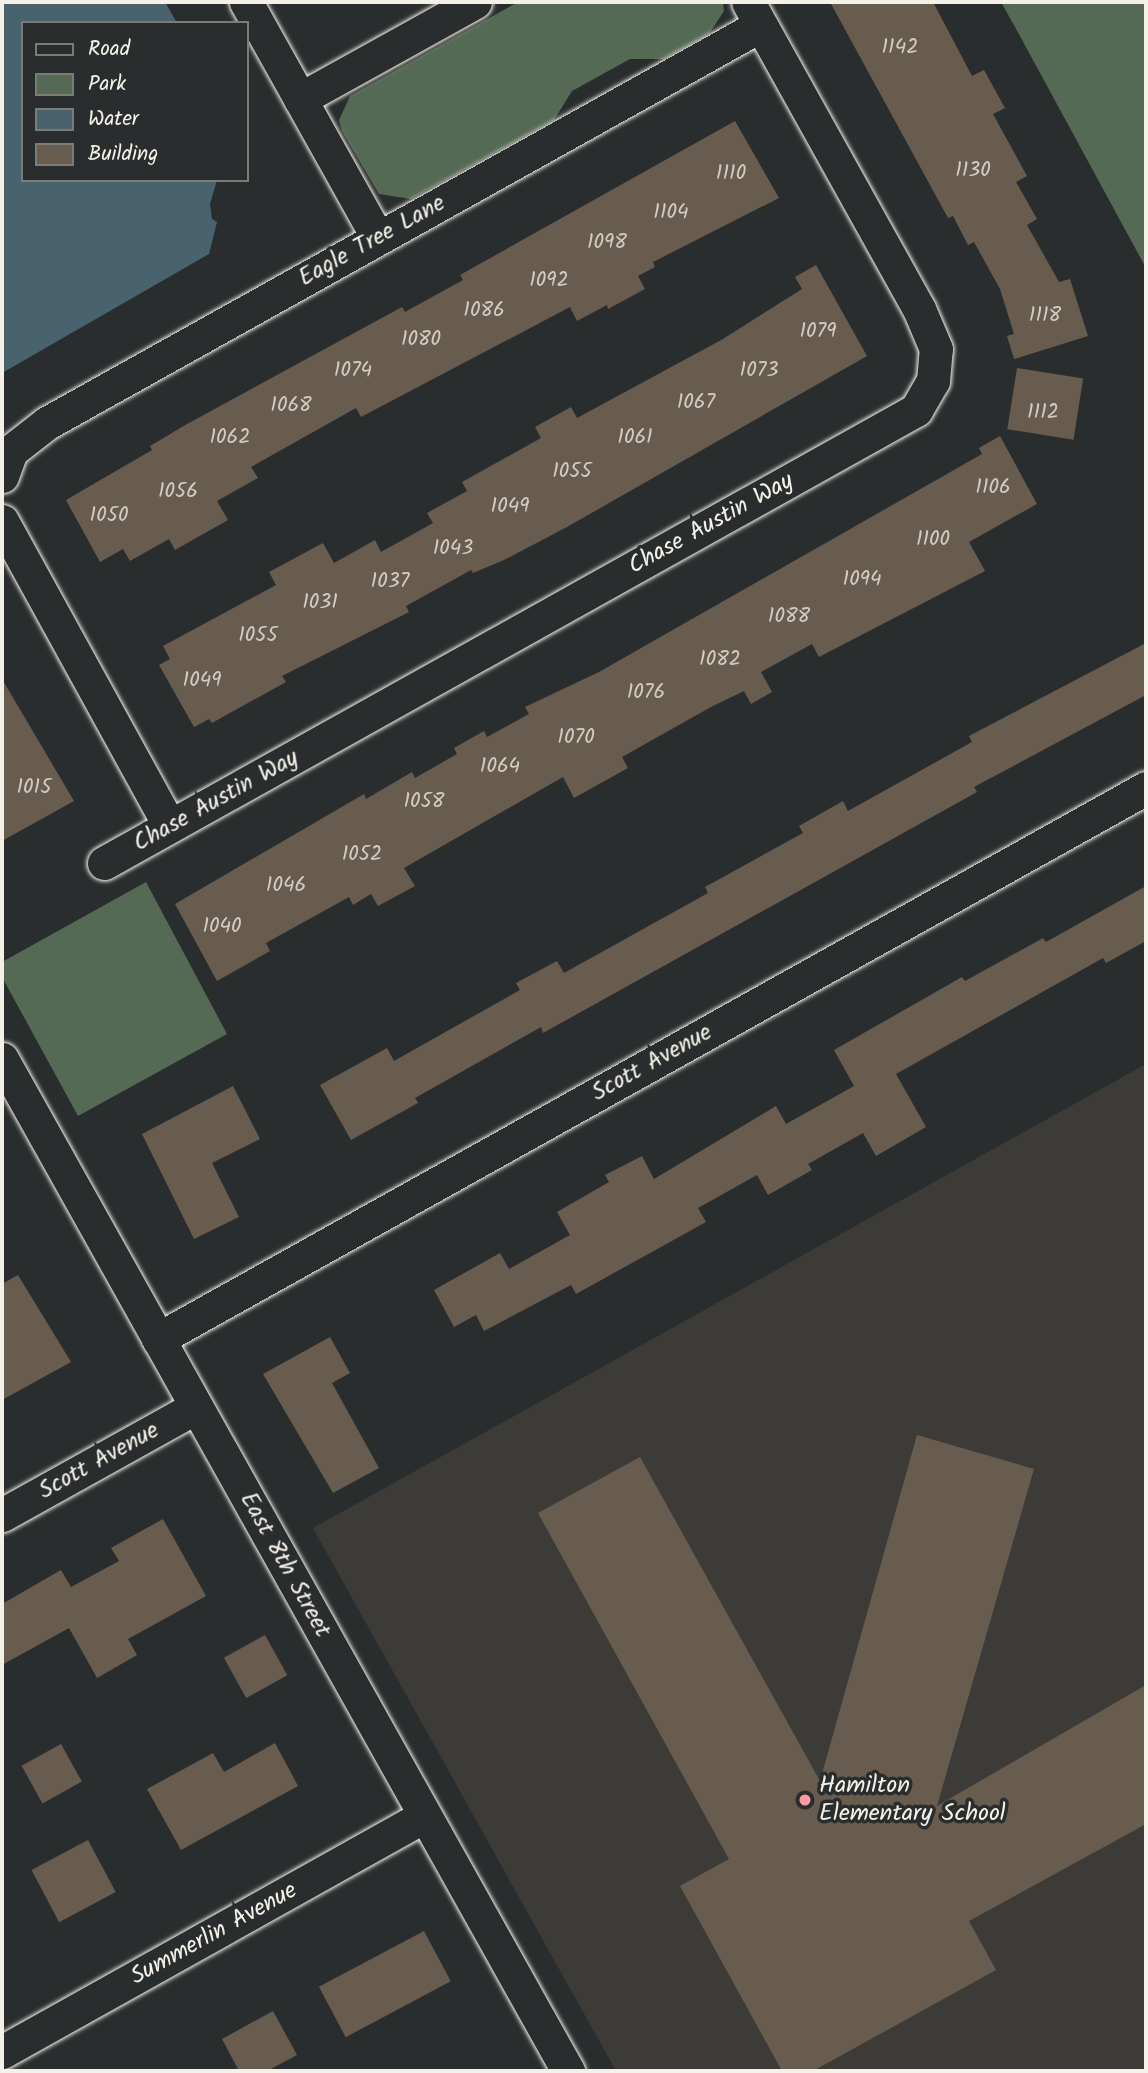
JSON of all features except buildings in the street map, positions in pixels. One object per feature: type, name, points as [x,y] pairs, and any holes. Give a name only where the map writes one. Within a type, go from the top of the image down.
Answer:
[{"type":"street","points":[[246,2],[378,238]]},
{"type":"street","points":[[300,99],[475,2]]},
{"type":"street","name":"Eagle Tree Lane","points":[[2,476],[11,451],[47,423],[378,238],[755,14]]},
{"type":"street","name":"Chase Austin Way","points":[[104,863],[916,410],[933,381],[936,349],[919,309],[755,14]]},
{"type":"street","points":[[2,521],[170,826]]},
{"type":"street","name":"Scott Avenue","points":[[158,1339],[1146,788]]},
{"type":"street","name":"East 8th Street","points":[[2,1059],[568,2071]]},
{"type":"street","name":"Scott Avenue","points":[[2,1515],[196,1406]]},
{"type":"street","name":"Summerlin Avenue","points":[[2,2052],[425,1816]]},
{"type":"shaded area","name":"Hamilton Elementary School","points":[[1146,1064],[1146,2071],[616,2071],[313,1528]]},
{"type":"green space","points":[[518,2],[723,2],[724,11],[709,34],[663,59],[630,59],[572,91],[554,120],[411,199],[379,194],[342,131],[339,120],[350,96]]},
{"type":"green space","points":[[1001,2],[1146,2],[1146,268],[1015,27]]},
{"type":"green space","points":[[146,882],[227,1034],[78,1116],[2,977],[2,962]]},
{"type":"water","points":[[2,2],[165,2],[176,21],[21,21],[21,182],[216,182],[210,204],[212,219],[217,222],[209,254],[2,373]]},
{"type":"place","name":"Hamilton Elementary School","points":[[805,1800]]}]
